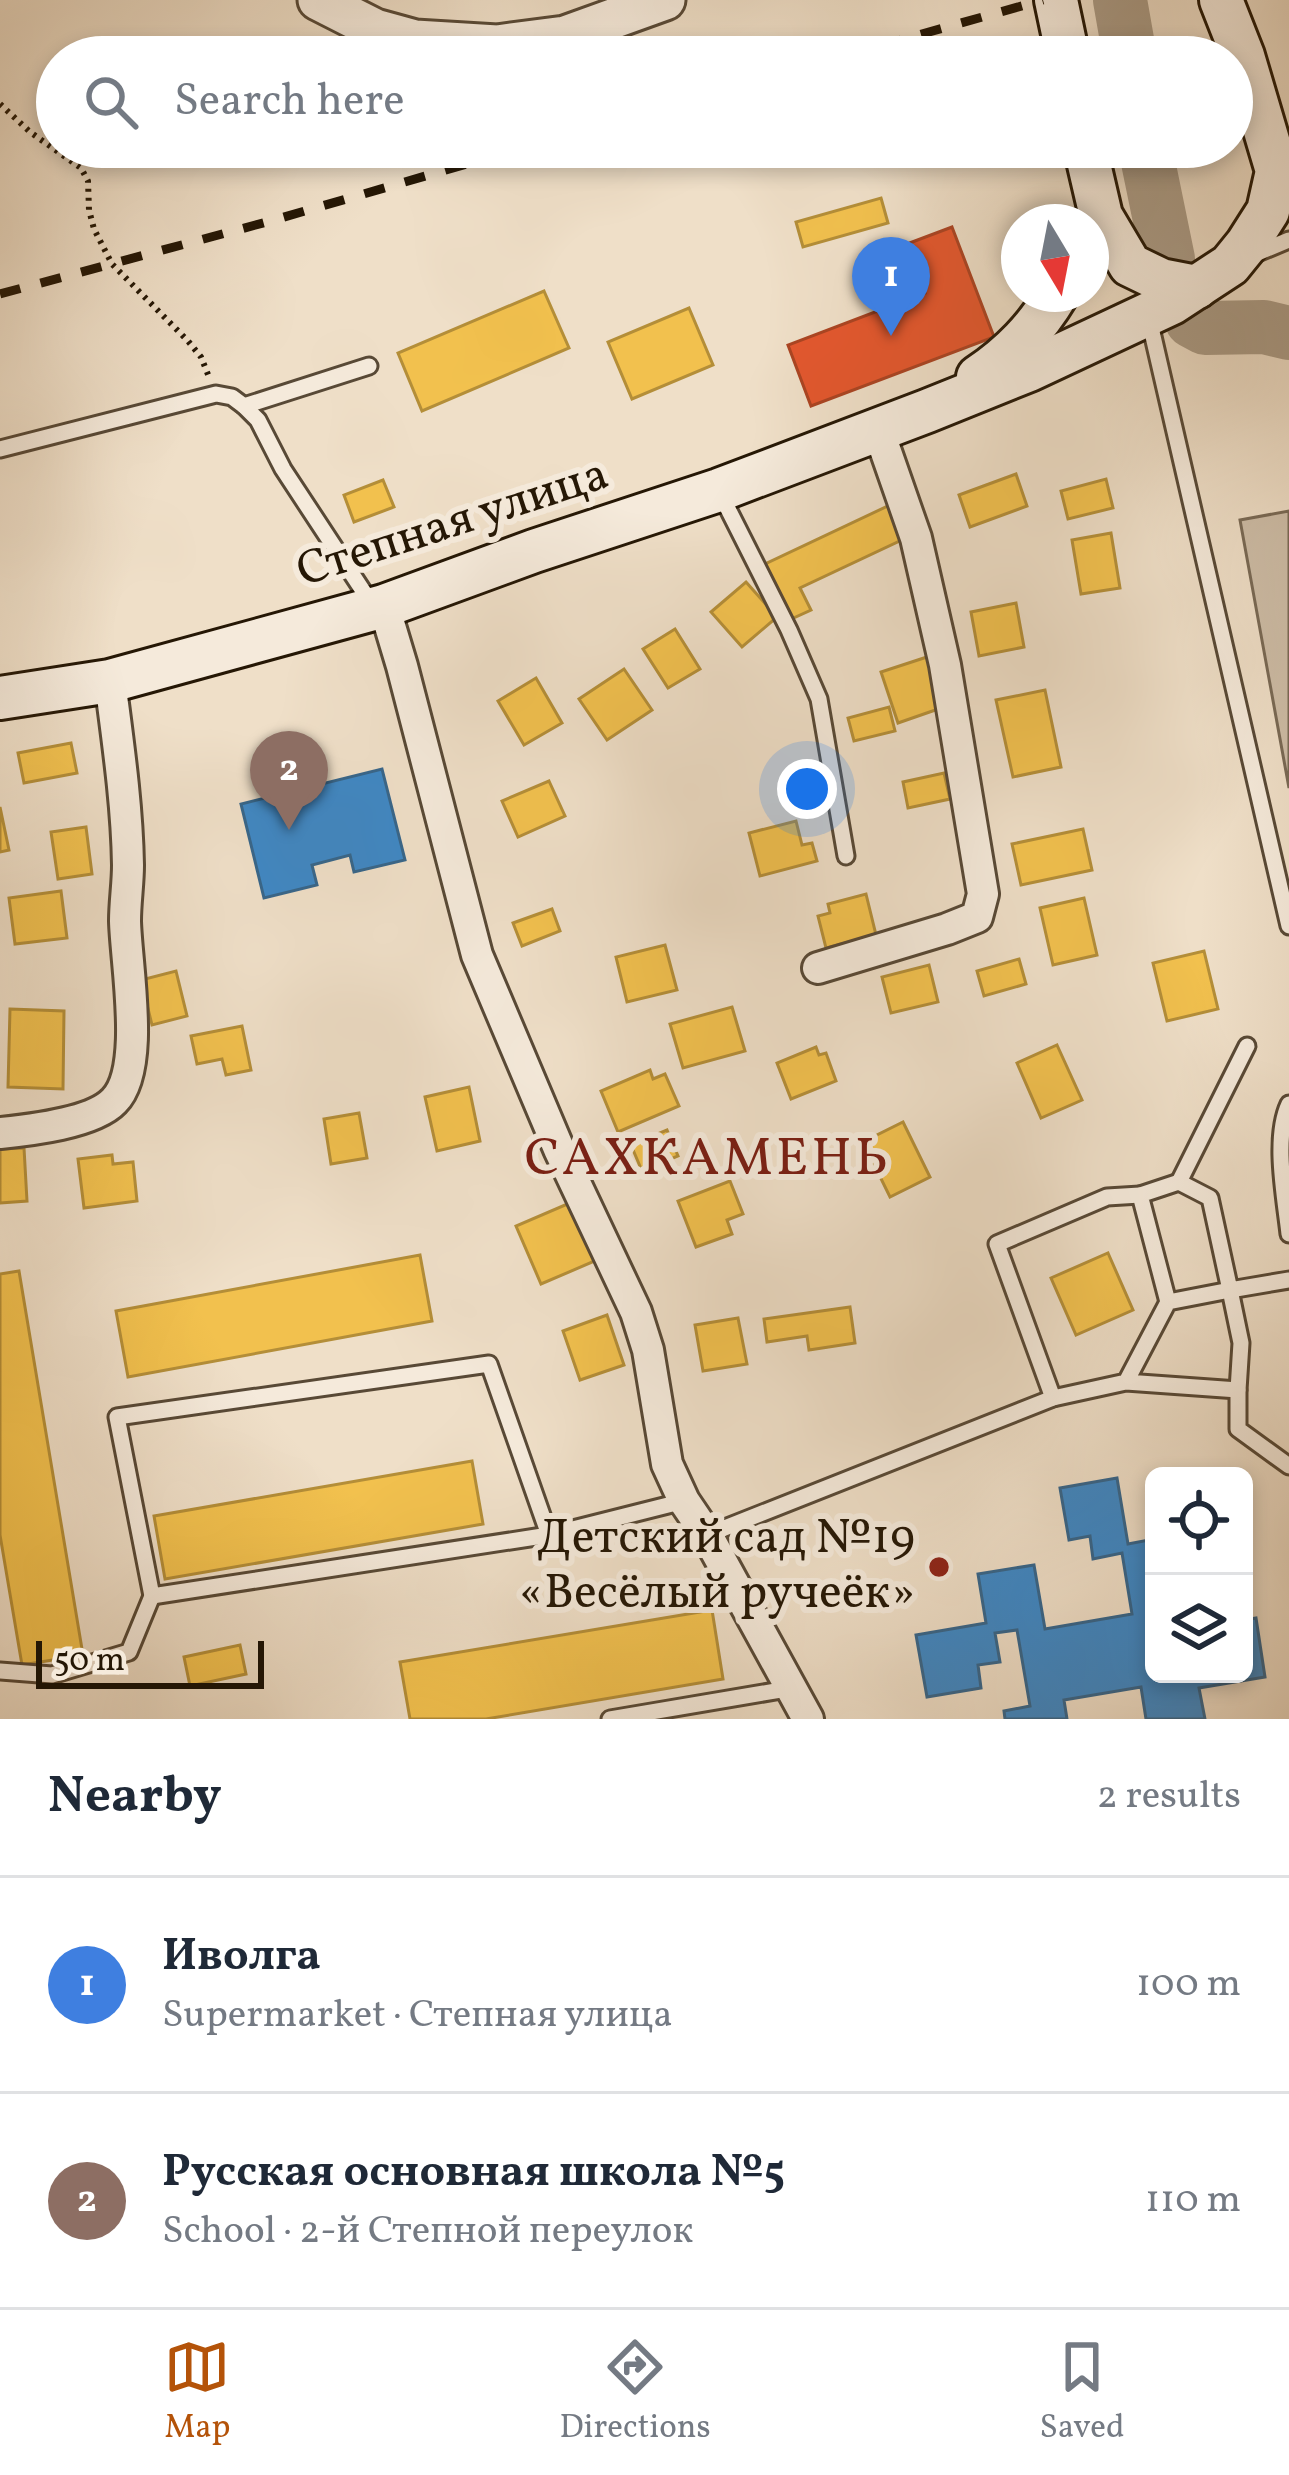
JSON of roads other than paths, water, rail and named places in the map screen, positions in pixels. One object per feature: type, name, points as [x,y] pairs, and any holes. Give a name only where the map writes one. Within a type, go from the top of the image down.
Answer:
[{"type":"main road","points":[[1057,0],[1064,36]]},
{"type":"main road","points":[[1221,0],[1235,36]]},
{"type":"main road","points":[[1090,168],[1101,216],[1130,265],[1161,280],[1214,276],[1282,216],[1273,109],[1253,74]]},
{"type":"main road","points":[[1080,204],[1086,168]]},
{"type":"main road","name":"Степная улица","points":[[0,698],[110,681],[380,607],[719,490],[1029,370],[1149,316],[1214,276]]},
{"type":"main road","name":"Степная улица","points":[[927,411],[1006,358],[1046,312]]},
{"type":"street","points":[[318,0],[375,29],[400,36]]},
{"type":"street","points":[[565,36],[665,0]]},
{"type":"street","points":[[818,968],[976,916],[983,894],[946,665],[916,538],[878,429]]},
{"type":"street","points":[[380,607],[477,956],[559,1149],[636,1312],[648,1350],[667,1464],[808,1719]]},
{"type":"street","points":[[0,1133],[75,1120],[112,1104],[127,1083],[131,1051],[125,922],[128,867],[123,774],[110,681]]},
{"type":"lane","points":[[1149,316],[1289,926]]},
{"type":"lane","points":[[244,406],[369,366]]},
{"type":"lane","points":[[0,449],[215,394],[232,398],[257,420],[283,469],[380,607]]},
{"type":"lane","points":[[719,490],[819,699],[846,856]]},
{"type":"lane","points":[[1053,1398],[997,1244],[1107,1197],[1140,1196],[1179,1182],[1246,1046]]},
{"type":"lane","points":[[1289,1104],[1282,1118],[1289,1234]]},
{"type":"lane","points":[[1179,1182],[1210,1198],[1241,1343],[1238,1430],[1289,1466]]},
{"type":"lane","points":[[1126,1382],[1168,1302],[1140,1196]]},
{"type":"lane","points":[[1168,1302],[1289,1280]]},
{"type":"lane","points":[[0,1671],[52,1675],[129,1652],[152,1595],[118,1417],[489,1364],[549,1535]]},
{"type":"lane","points":[[707,1535],[1053,1398],[1126,1382],[1238,1390]]},
{"type":"lane","points":[[152,1595],[549,1535],[684,1501]]},
{"type":"lane","points":[[610,1719],[793,1688]]},
{"type":"waterway","points":[[1120,0],[1126,36]]},
{"type":"waterway","points":[[1149,168],[1168,259]]},
{"type":"waterway","points":[[1192,321],[1205,328],[1264,327],[1289,333]]},
{"type":"railway","points":[[915,36],[1043,0]]},
{"type":"railway","points":[[0,294],[453,168]]},
{"type":"place","name":"Иволга","points":[[891,336]]},
{"type":"place","name":"Русская основная школа №5","points":[[289,830]]},
{"type":"place","name":"Детский сад №19 «Весёлый ручеёк»","points":[[939,1567]]},
{"type":"district","name":"САХКАМЕНЬ","points":[[708,1160]]}]
